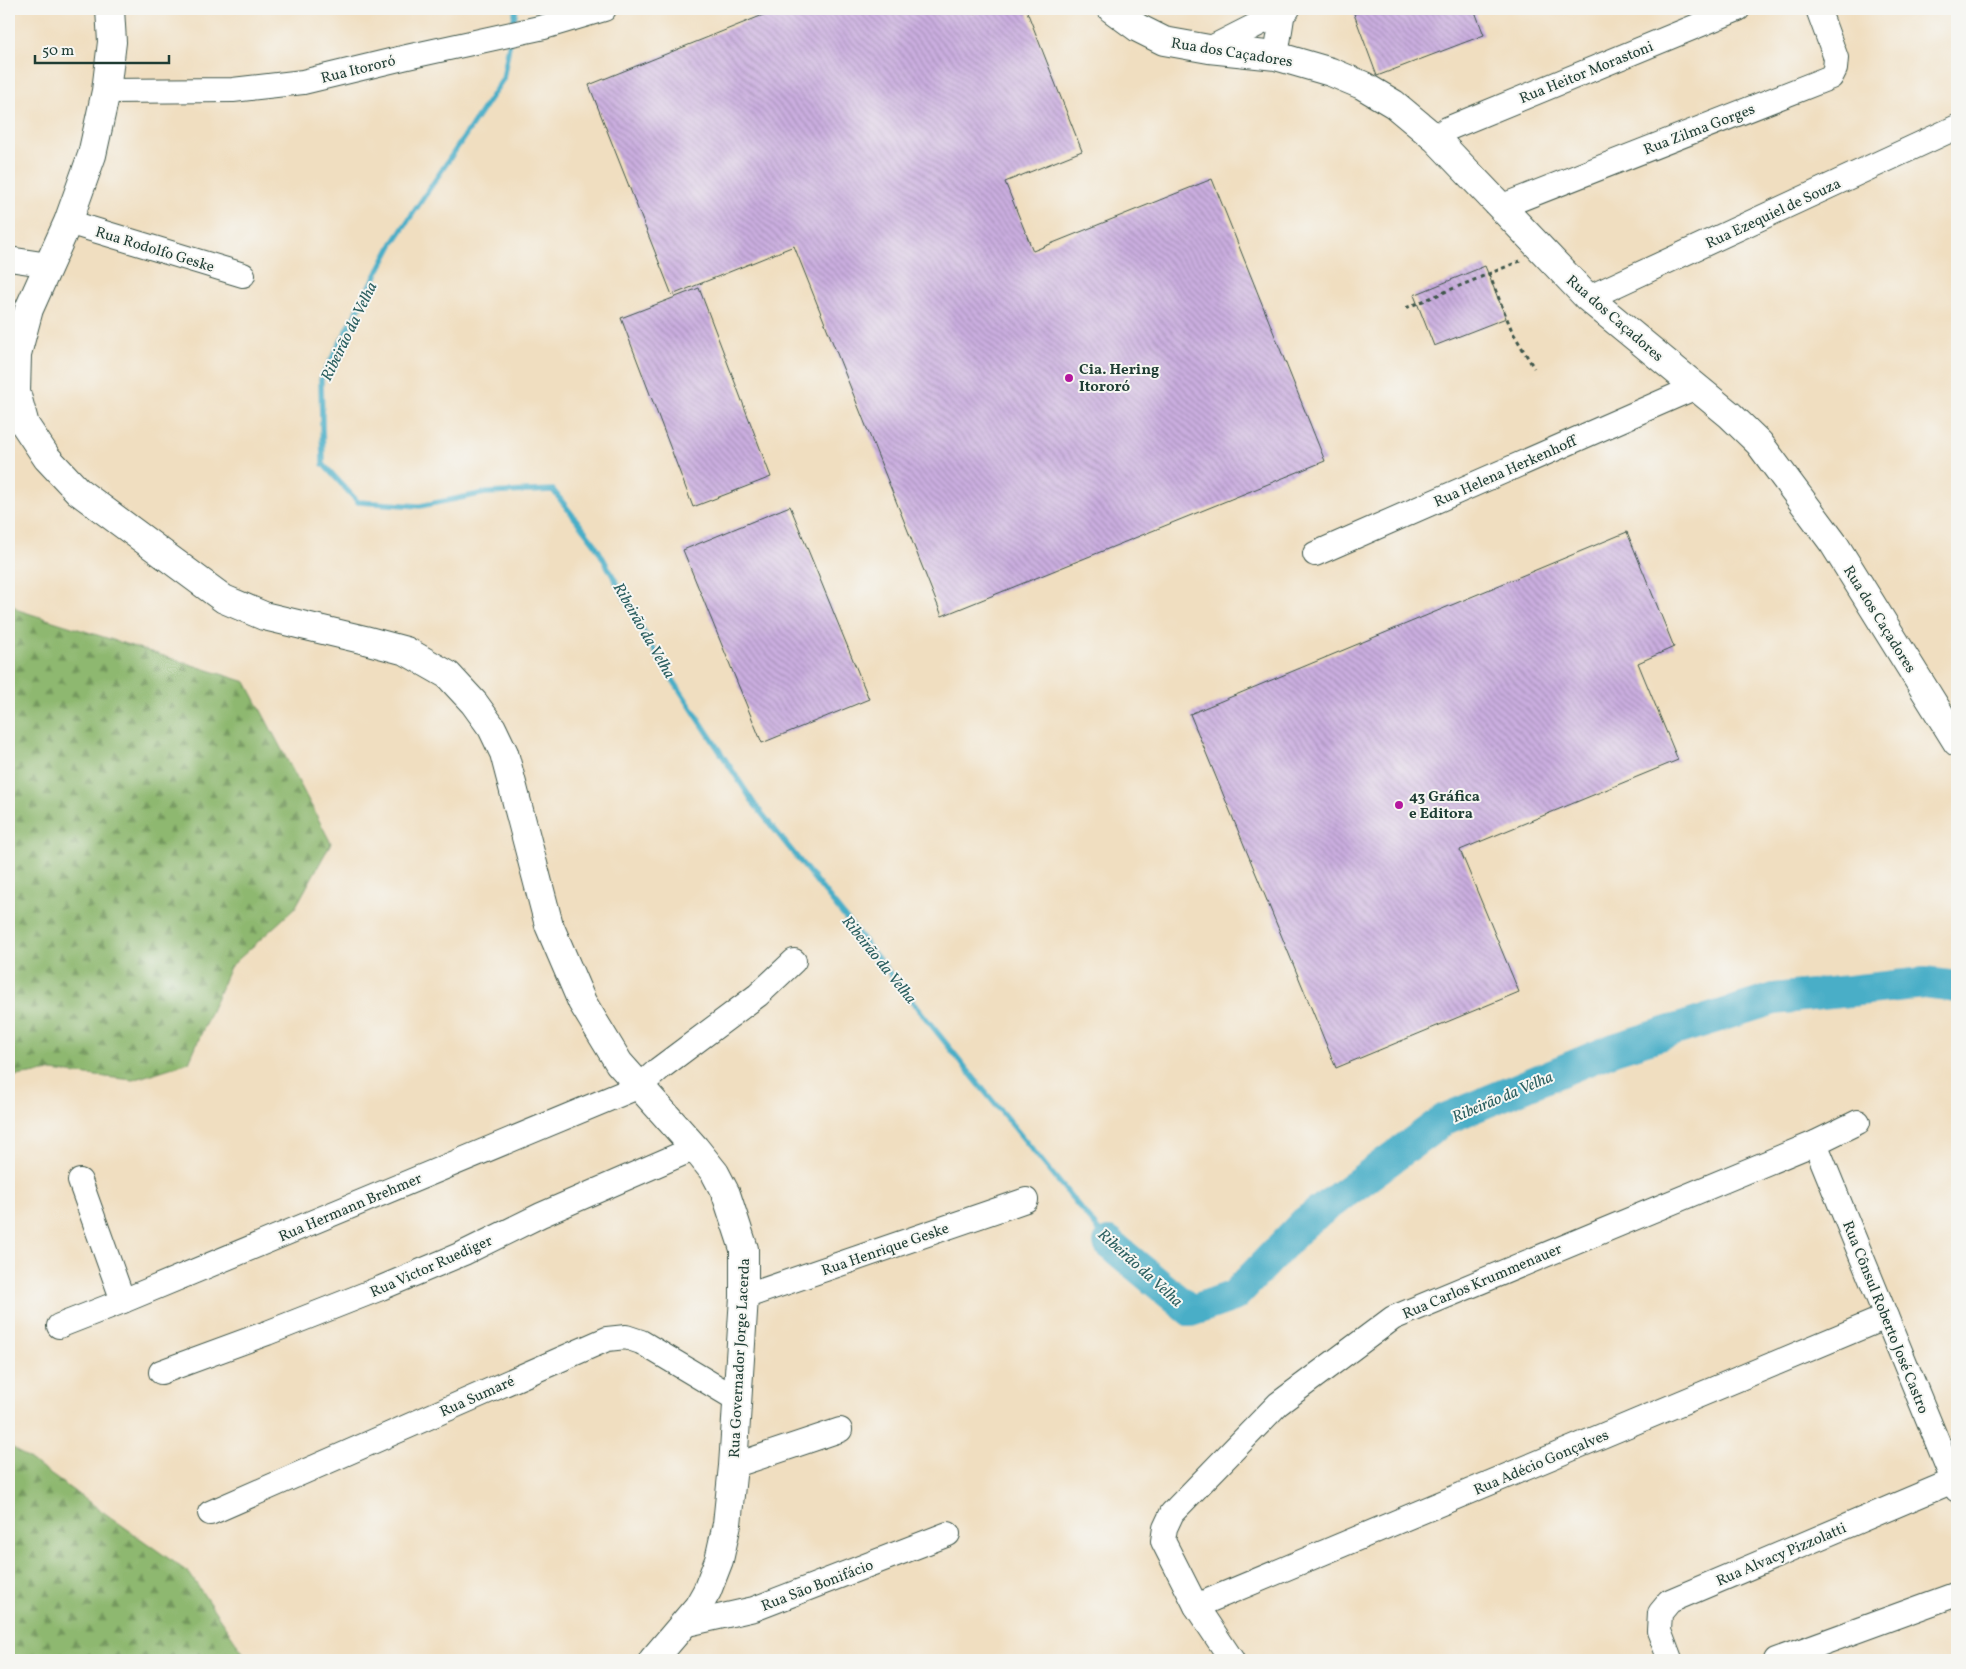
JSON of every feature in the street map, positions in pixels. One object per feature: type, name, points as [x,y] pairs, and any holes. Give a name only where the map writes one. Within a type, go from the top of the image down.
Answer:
[{"type":"main road","name":"Rua Governador Jorge Lacerda","points":[[110,9],[112,42],[106,91],[92,155],[68,222],[29,309],[17,354],[16,392],[25,425],[48,458],[78,491],[224,599],[264,616],[406,651],[448,675],[474,703],[492,728],[504,753],[549,925],[582,1002],[619,1062],[696,1148],[714,1173],[726,1194],[736,1222],[744,1249],[744,1297],[734,1466],[727,1524],[719,1560],[707,1592],[683,1625],[653,1660]]},
{"type":"main road","name":"Rua dos Caçadores","points":[[1112,9],[1138,28],[1164,41],[1209,49],[1276,56],[1331,72],[1362,85],[1394,104],[1436,139],[1588,298],[1696,387],[1759,443],[1834,544],[1957,742]]},
{"type":"street","name":"Rua Itororó","points":[[106,91],[233,90],[303,82],[544,27],[604,9]]},
{"type":"street","name":"Rua Heitor Morastoni","points":[[1436,139],[1447,129],[1738,9]]},
{"type":"street","name":"Rua Zilma Gorges","points":[[1500,207],[1831,77],[1835,69],[1836,58],[1818,9]]},
{"type":"street","points":[[1209,49],[1286,10]]},
{"type":"street","points":[[1276,56],[1286,10]]},
{"type":"street","name":"Rua Ezequiel de Souza","points":[[1588,298],[1957,127]]},
{"type":"street","name":"Rua Rodolfo Geske","points":[[68,222],[243,275]]},
{"type":"street","points":[[9,259],[48,265]]},
{"type":"street","name":"Rua Helena Herkenhoff","points":[[1315,554],[1696,387]]},
{"type":"street","name":"Rua Hermann Brehmer","points":[[59,1326],[640,1086],[659,1069],[758,995],[794,961]]},
{"type":"street","name":"Rua Carlos Krummenauer","points":[[1196,1606],[1163,1541],[1165,1528],[1172,1513],[1278,1404],[1393,1318],[1815,1143],[1858,1122]]},
{"type":"street","name":"Rua Cônsul Roberto José Castro","points":[[1815,1143],[1955,1486]]},
{"type":"street","name":"Rua Victor Ruediger","points":[[161,1372],[389,1285],[696,1148]]},
{"type":"street","points":[[80,1181],[123,1301]]},
{"type":"street","name":"Rua Henrique Geske","points":[[744,1297],[1026,1200]]},
{"type":"street","name":"Rua Adécio Gonçalves","points":[[1196,1606],[1886,1317]]},
{"type":"street","name":"Rua Sumaré","points":[[210,1513],[607,1339],[626,1337],[641,1342],[738,1400]]},
{"type":"street","points":[[734,1466],[840,1430]]},
{"type":"street","name":"Rua Alvacy Pizzolatti","points":[[1670,1660],[1658,1631],[1660,1613],[1670,1601],[1955,1486]]},
{"type":"street","name":"Rua São Bonifácio","points":[[683,1625],[754,1609],[948,1534]]},
{"type":"street","points":[[1776,1660],[1957,1594]]},
{"type":"street","points":[[1196,1606],[1232,1660]]},
{"type":"path","points":[[1406,308],[1520,261]]},
{"type":"path","points":[[1489,274],[1512,331],[1534,368]]},
{"type":"green space","points":[[9,600],[18,610],[246,682],[331,843],[295,908],[230,967],[189,1062],[133,1080],[51,1071],[9,1077]]},
{"type":"green space","points":[[9,1445],[189,1573],[248,1660],[9,1660]]},
{"type":"building","name":"Cia. Hering Itororó","points":[[778,9],[970,9],[972,14],[985,9],[1026,9],[1082,151],[1005,182],[1033,251],[1212,179],[1325,461],[942,616],[794,246],[672,295],[589,85]]},
{"type":"building","points":[[1367,9],[1474,9],[1484,35],[1377,76],[1354,14]]},
{"type":"building","points":[[1485,266],[1506,318],[1434,346],[1414,295]]},
{"type":"building","points":[[699,288],[771,477],[693,507],[621,318]]},
{"type":"building","points":[[790,506],[869,699],[762,743],[683,550]]},
{"type":"building","name":"43 Gráfica e Editora","points":[[1627,532],[1674,647],[1638,663],[1678,760],[1460,850],[1519,992],[1336,1068],[1190,714]]},
{"type":"waterway","name":"Ribeirão da Velha","points":[[512,29],[516,9]]},
{"type":"waterway","name":"Ribeirão da Velha","points":[[510,40],[503,79],[393,243],[321,379],[323,464],[358,502],[420,506],[485,493],[553,490],[595,544],[658,657],[755,805],[1109,1243]]},
{"type":"waterway","name":"Ribeirão da Velha","points":[[1109,1243],[1191,1311],[1234,1296],[1304,1223],[1445,1119],[1614,1049],[1774,999],[1924,983],[1957,987]]},
{"type":"place","name":"Cia. Hering Itororó","points":[[1069,378]]},
{"type":"place","name":"43 Gráfica e Editora","points":[[1399,805]]}]
